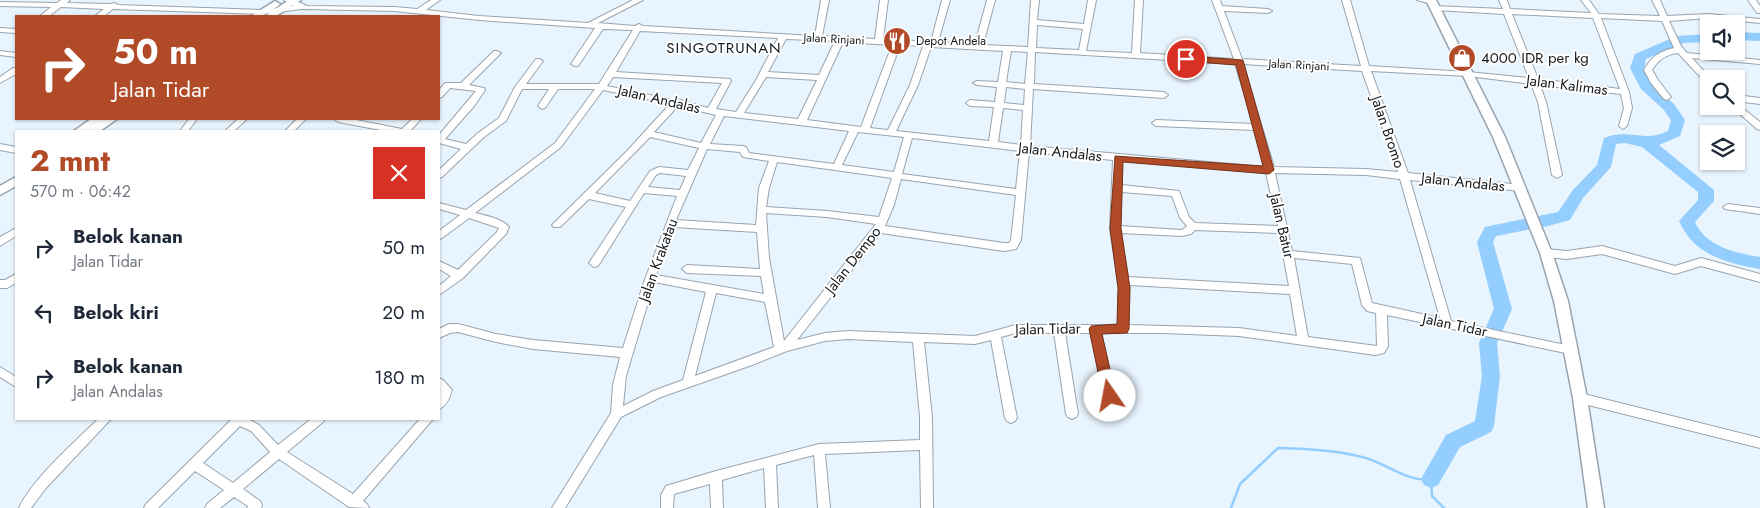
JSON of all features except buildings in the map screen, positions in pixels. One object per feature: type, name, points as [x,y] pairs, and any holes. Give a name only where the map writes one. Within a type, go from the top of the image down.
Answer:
[{"type":"street","points":[[100,15],[121,0]]},
{"type":"street","points":[[185,8],[196,0]]},
{"type":"street","points":[[263,15],[281,0]]},
{"type":"street","points":[[413,15],[436,0]]},
{"type":"street","points":[[590,24],[639,0]]},
{"type":"street","points":[[818,38],[825,0]]},
{"type":"street","points":[[879,41],[884,0]]},
{"type":"street","points":[[891,132],[914,85],[946,0]]},
{"type":"street","points":[[980,46],[991,0]]},
{"type":"street","points":[[763,210],[834,214],[985,245],[1012,246],[1018,232],[1035,0]]},
{"type":"street","points":[[1082,53],[1092,0]]},
{"type":"street","points":[[1136,56],[1139,0]]},
{"type":"street","name":"Jalan Bromo","points":[[1346,0],[1366,69],[1404,175],[1446,322]]},
{"type":"street","points":[[1503,0],[1534,81],[1548,126],[1557,175]]},
{"type":"street","name":"Jalan Kalimas","points":[[1468,74],[1625,92],[1596,15],[1585,0]]},
{"type":"street","points":[[1656,0],[1671,34],[1681,50],[1700,71]]},
{"type":"street","points":[[1752,0],[1760,10]]},
{"type":"street","points":[[45,15],[62,2]]},
{"type":"street","points":[[0,4],[62,2],[113,6],[208,9],[263,15],[297,3]]},
{"type":"street","points":[[1430,2],[1508,11],[1664,19],[1709,16],[1760,21]]},
{"type":"street","points":[[1430,2],[1499,137],[1545,248],[1561,301],[1580,398],[1596,508]]},
{"type":"street","name":"Jalan Rinjani","points":[[297,3],[419,10],[479,18],[1468,74]]},
{"type":"street","points":[[1218,4],[1268,11]]},
{"type":"street","name":"Jalan Batur","points":[[1218,4],[1240,62],[1269,170],[1288,254],[1303,340]]},
{"type":"street","points":[[152,15],[163,8]]},
{"type":"street","points":[[199,15],[208,9]]},
{"type":"street","points":[[1033,22],[1086,27]]},
{"type":"street","points":[[575,64],[601,25]]},
{"type":"street","points":[[440,235],[558,145],[611,74],[639,26]]},
{"type":"street","points":[[0,30],[15,30]]},
{"type":"street","points":[[738,114],[763,74],[783,36]]},
{"type":"street","points":[[802,121],[840,39]]},
{"type":"street","points":[[865,129],[897,42]]},
{"type":"street","points":[[993,144],[1007,48]]},
{"type":"street","points":[[1666,97],[1648,70],[1653,62],[1667,52],[1681,50],[1760,62]]},
{"type":"street","points":[[463,86],[497,52]]},
{"type":"street","points":[[0,53],[15,55]]},
{"type":"street","points":[[440,174],[481,135],[503,119],[519,87],[539,61]]},
{"type":"street","points":[[0,81],[15,71]]},
{"type":"street","name":"Jalan Krakatau","points":[[611,74],[727,81],[704,146],[691,172],[651,278],[616,390],[616,414]]},
{"type":"street","points":[[763,74],[822,78]]},
{"type":"street","points":[[978,83],[1164,95]]},
{"type":"street","points":[[440,94],[449,84],[480,90],[472,103],[440,139]]},
{"type":"street","points":[[542,106],[554,86]]},
{"type":"street","name":"Jalan Andalas","points":[[519,87],[602,87],[716,112],[1025,149],[1269,170],[1340,170],[1404,175],[1521,188]]},
{"type":"street","points":[[1623,126],[1628,112],[1625,92]]},
{"type":"street","points":[[1745,99],[1760,101]]},
{"type":"street","points":[[557,225],[648,134],[676,102]]},
{"type":"street","points":[[970,103],[1028,108]]},
{"type":"street","points":[[1745,114],[1760,127]]},
{"type":"street","points":[[81,130],[96,120]]},
{"type":"street","points":[[95,130],[110,120]]},
{"type":"street","points":[[230,130],[242,120]]},
{"type":"street","points":[[290,130],[301,120]]},
{"type":"street","points":[[342,120],[375,129]]},
{"type":"street","points":[[406,130],[415,120]]},
{"type":"street","points":[[1156,123],[1258,127]]},
{"type":"street","points":[[837,167],[855,128]]},
{"type":"street","points":[[648,134],[704,146],[743,149],[746,155],[1021,193]]},
{"type":"street","name":"Jalan Dempo","points":[[782,348],[881,225],[909,134]]},
{"type":"street","points":[[440,140],[468,148]]},
{"type":"street","points":[[0,147],[15,150]]},
{"type":"street","points":[[774,158],[765,186],[762,229],[770,299],[782,348]]},
{"type":"street","points":[[1118,158],[1116,228],[1123,281],[1123,329]]},
{"type":"street","points":[[594,263],[653,173],[659,170],[691,172]]},
{"type":"street","points":[[0,182],[15,172]]},
{"type":"street","points":[[0,191],[15,182]]},
{"type":"street","points":[[1116,188],[1176,193],[1185,218],[1192,226],[1283,230]]},
{"type":"street","points":[[642,190],[683,193]]},
{"type":"street","points":[[587,195],[632,205]]},
{"type":"street","points":[[440,206],[504,227],[501,234],[459,275],[440,290]]},
{"type":"street","points":[[1728,207],[1760,211]]},
{"type":"street","points":[[672,223],[762,229]]},
{"type":"street","points":[[1116,228],[1182,233],[1189,231],[1192,226]]},
{"type":"street","points":[[0,242],[15,232]]},
{"type":"street","points":[[1545,248],[1567,255],[1602,250],[1669,269],[1683,269],[1694,263],[1701,262],[1760,279]]},
{"type":"street","points":[[1288,254],[1354,260],[1357,263],[1368,306],[1381,310]]},
{"type":"street","points":[[440,266],[459,275]]},
{"type":"street","points":[[687,269],[766,273]]},
{"type":"street","points":[[651,278],[770,299]]},
{"type":"street","points":[[0,284],[7,284],[15,279]]},
{"type":"street","points":[[1123,281],[1295,290]]},
{"type":"street","points":[[688,382],[712,289]]},
{"type":"street","name":"Jalan Tidar","points":[[616,414],[643,400],[688,382],[782,348],[837,336],[975,340],[1016,329],[1239,332],[1378,351],[1383,346],[1381,310],[1475,328],[1570,350]]},
{"type":"street","points":[[440,333],[448,328],[456,327],[515,342],[627,354]]},
{"type":"street","points":[[1059,329],[1072,414]]},
{"type":"street","points":[[1095,329],[1113,412]]},
{"type":"street","points":[[995,334],[1011,418]]},
{"type":"street","points":[[918,338],[925,405],[927,508]]},
{"type":"street","points":[[0,371],[15,382]]},
{"type":"street","points":[[440,384],[446,390],[440,402]]},
{"type":"street","points":[[1580,398],[1760,443]]},
{"type":"street","points":[[558,508],[616,414]]},
{"type":"street","points":[[25,508],[30,498],[42,484],[104,420]]},
{"type":"street","points":[[150,508],[238,420]]},
{"type":"street","points":[[241,420],[255,428],[277,452],[358,505],[426,420]]},
{"type":"street","points":[[211,508],[318,420]]},
{"type":"street","points":[[666,508],[667,495],[670,490],[770,461],[819,449],[926,444]]},
{"type":"street","points":[[819,449],[824,508]]},
{"type":"street","points":[[770,461],[772,508]]},
{"type":"street","points":[[195,464],[234,489],[256,506],[254,508]]},
{"type":"street","points":[[716,476],[717,508]]},
{"type":"waterway","points":[[1745,36],[1760,37]]},
{"type":"waterway","points":[[1646,142],[1662,139],[1675,133],[1678,120],[1669,107],[1646,86],[1637,68],[1640,57],[1682,39],[1700,38]]},
{"type":"waterway","points":[[1431,479],[1453,441],[1484,426],[1491,376],[1488,343],[1503,309],[1485,242],[1491,231],[1548,221],[1564,216],[1578,194],[1604,167],[1609,141],[1625,138],[1646,142]]},
{"type":"waterway","points":[[1646,142],[1706,190],[1706,201],[1687,221],[1691,231],[1698,239],[1707,246],[1728,256],[1760,263]]},
{"type":"waterway","points":[[1231,508],[1240,484],[1278,448],[1322,450],[1355,455],[1374,461],[1406,476],[1431,479],[1432,496],[1444,508]]},
{"type":"place","name":"Depot Andela","points":[[897,41]]},
{"type":"place","name":"4000 IDR per kg","points":[[1462,58]]},
{"type":"district","name":"SINGOTRUNAN","points":[[724,48]]},
{"type":"route","points":[[1110,396],[1095,329],[1123,329],[1124,288],[1116,228],[1118,158],[1269,170],[1240,62],[1186,59]]}]
